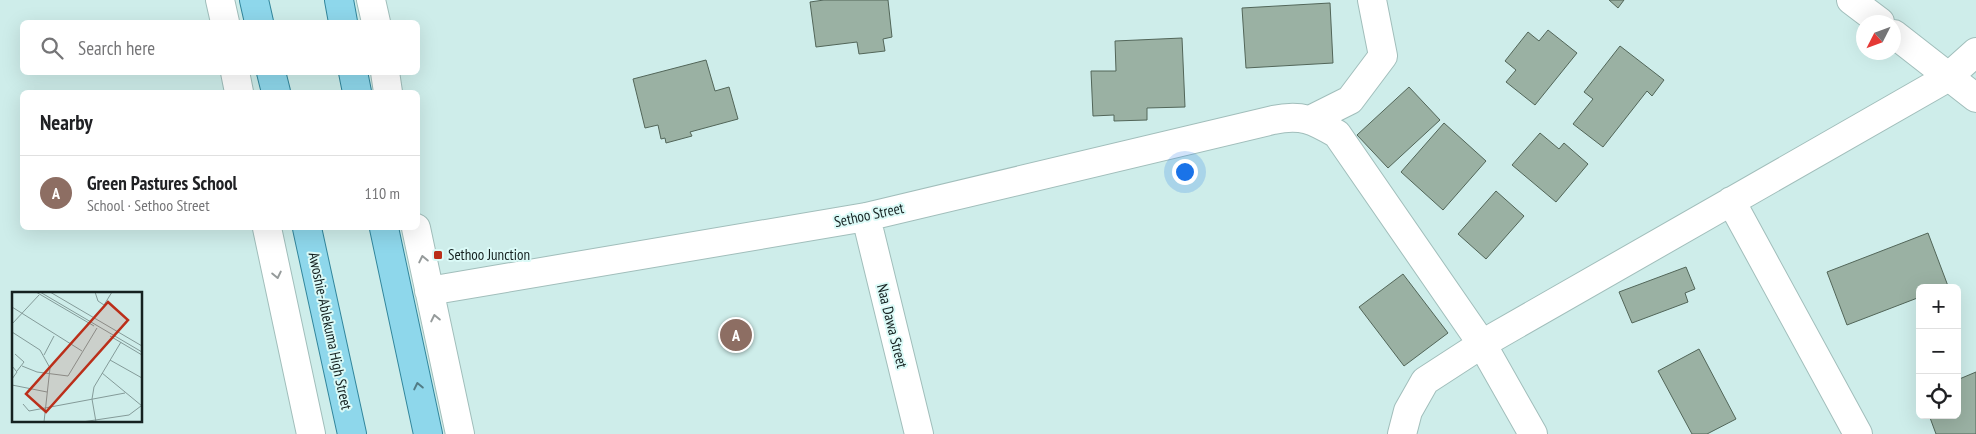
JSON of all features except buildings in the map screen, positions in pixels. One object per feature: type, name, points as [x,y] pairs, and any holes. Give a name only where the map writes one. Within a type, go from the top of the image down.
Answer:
[{"type":"main road","points":[[254,0],[259,20]]},
{"type":"main road","points":[[339,0],[343,20]]},
{"type":"main road","points":[[272,75],[276,90]]},
{"type":"main road","points":[[354,75],[357,90]]},
{"type":"main road","name":"Awoshie-Ablekuma High Street","points":[[307,230],[352,434]]},
{"type":"main road","points":[[385,230],[428,434]]},
{"type":"street","points":[[220,0],[224,20]]},
{"type":"street","points":[[371,0],[376,20]]},
{"type":"street","points":[[1308,119],[1350,100],[1383,56],[1372,0]]},
{"type":"street","points":[[1851,0],[1871,15]]},
{"type":"street","points":[[1901,40],[1976,98]]},
{"type":"street","points":[[1402,434],[1408,411],[1425,381],[1482,344],[1948,78],[1976,52]]},
{"type":"street","points":[[236,75],[239,90]]},
{"type":"street","points":[[385,75],[388,90]]},
{"type":"street","name":"Sethoo Street","points":[[430,291],[866,218],[1273,120],[1289,117],[1308,119]]},
{"type":"street","points":[[1308,119],[1337,134],[1482,344],[1533,434]]},
{"type":"street","points":[[1731,201],[1858,434]]},
{"type":"street","name":"Naa Dawa Street","points":[[866,218],[919,434]]},
{"type":"street","points":[[267,230],[310,434]]},
{"type":"street","points":[[416,230],[460,434]]},
{"type":"place","name":"Sethoo Junction","points":[[438,255]]},
{"type":"place","name":"Green Pastures School","points":[[736,335]]}]
